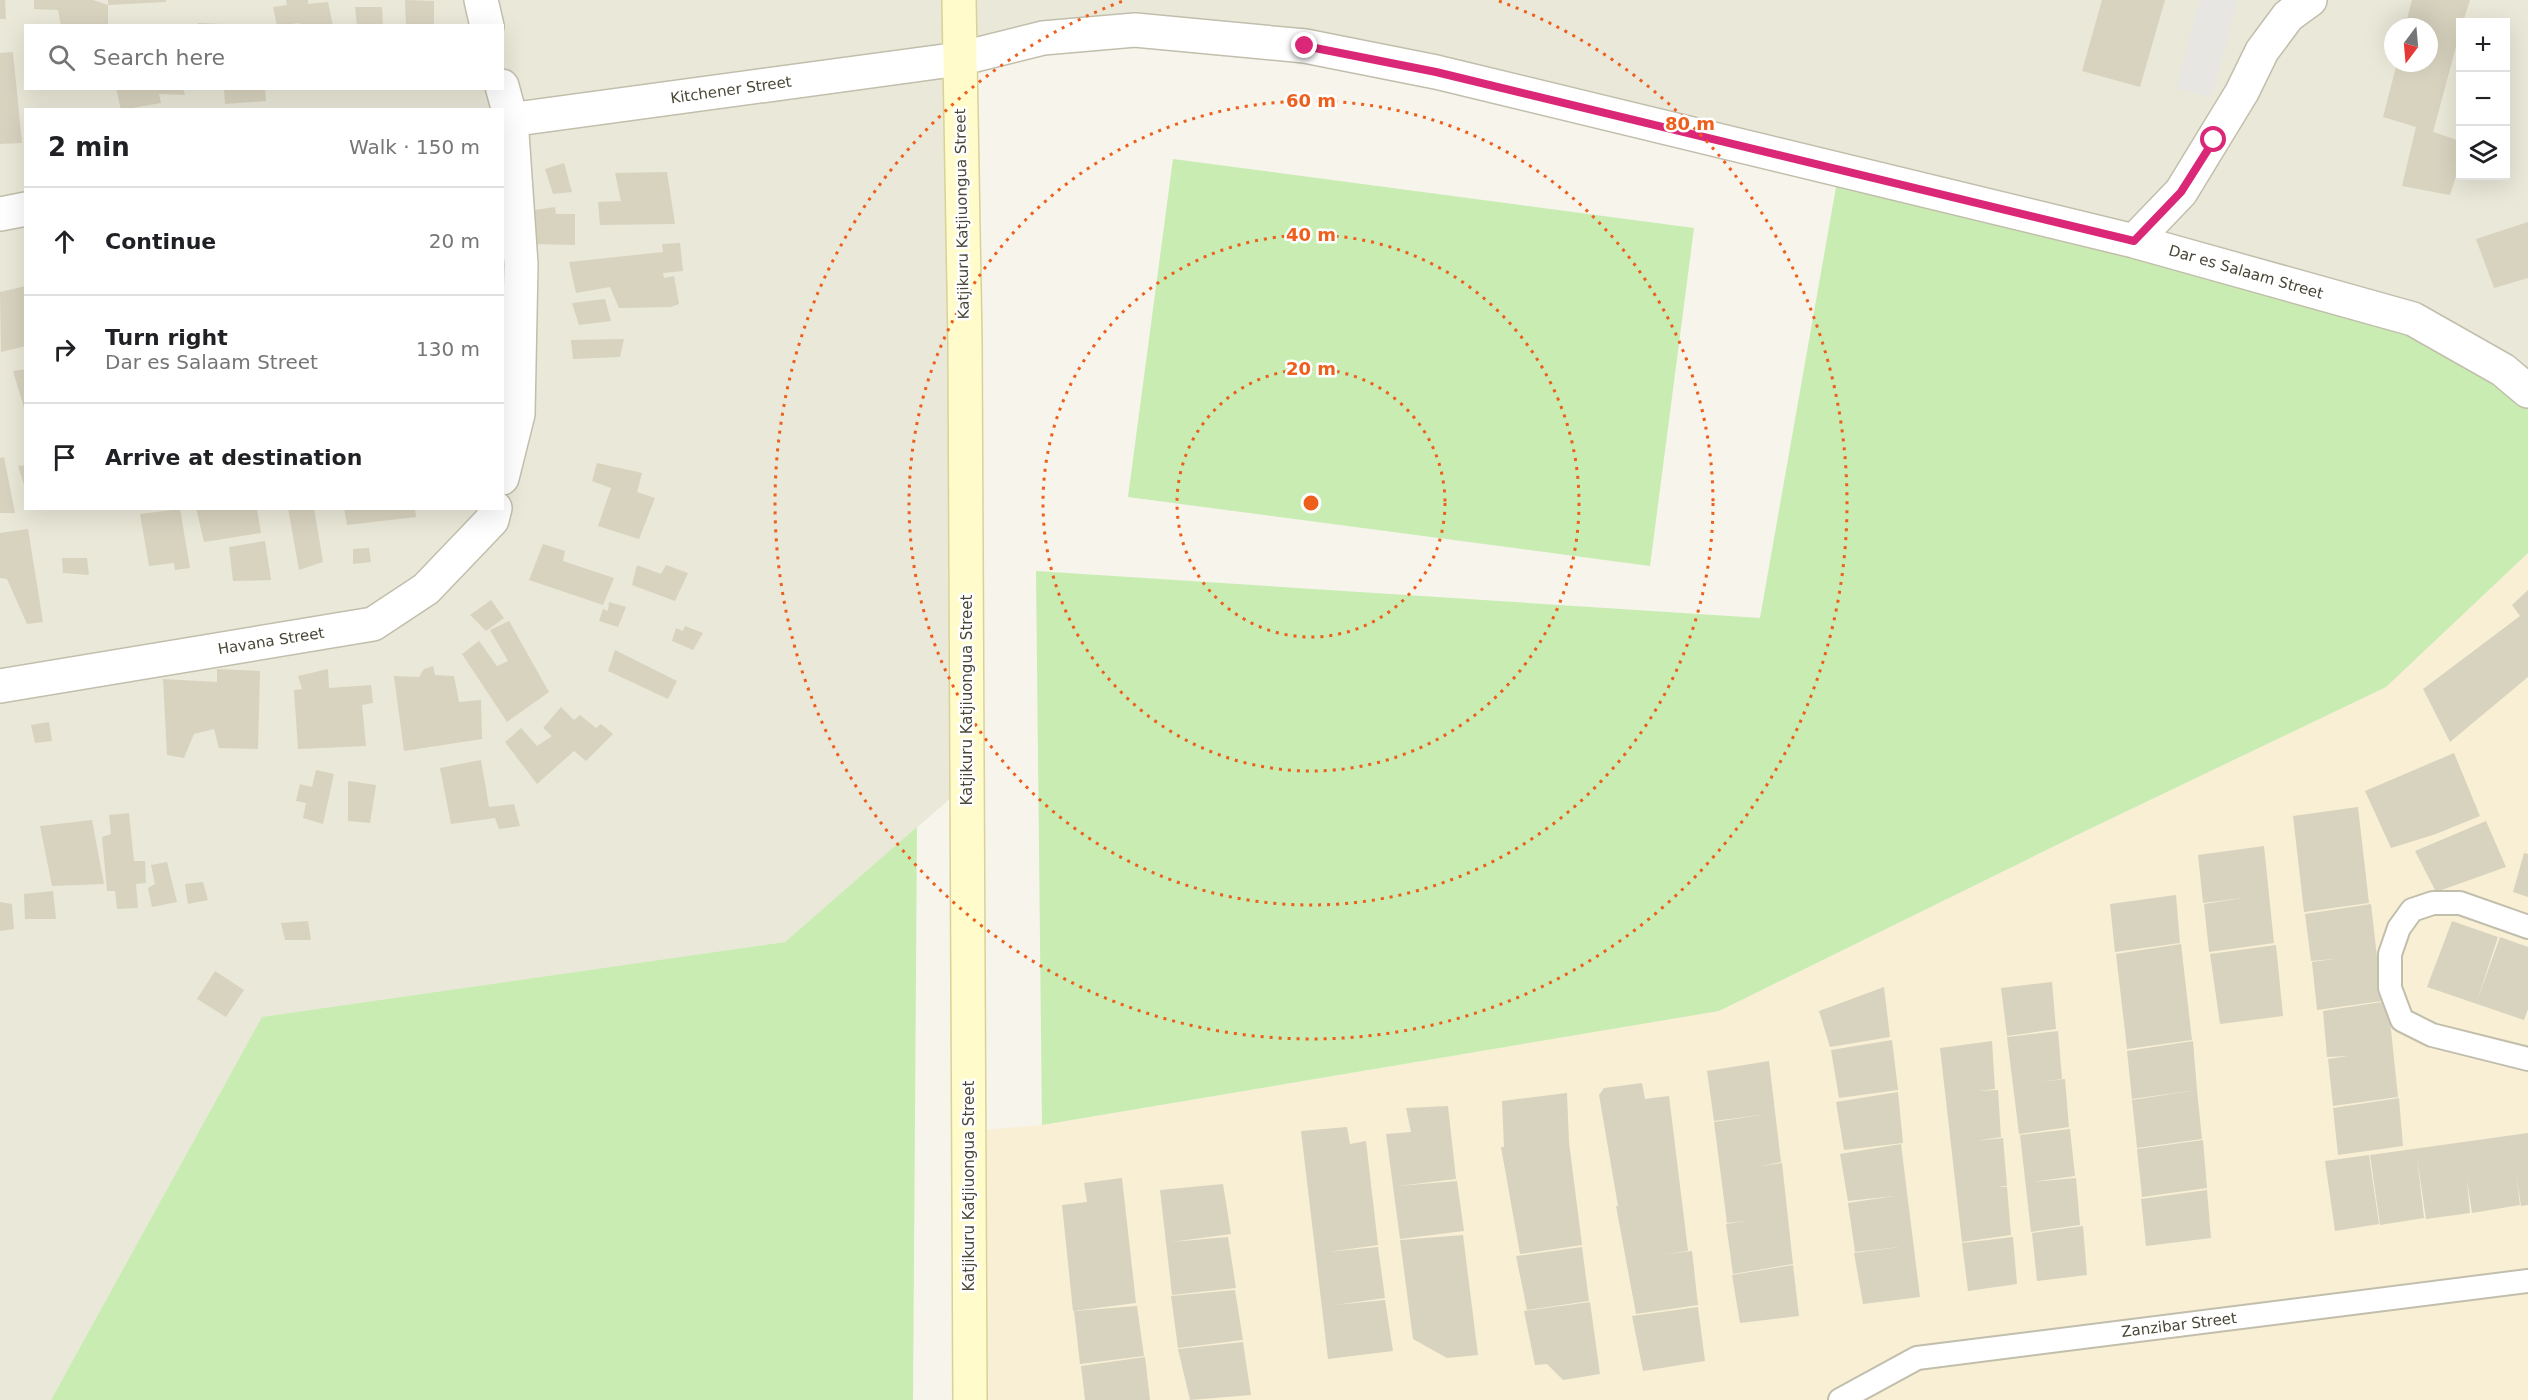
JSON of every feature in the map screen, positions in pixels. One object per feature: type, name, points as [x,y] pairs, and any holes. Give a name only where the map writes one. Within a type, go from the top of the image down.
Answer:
[{"type":"street","points":[[481,0],[487,24]]},
{"type":"street","name":"Katjikuru Katjiuongua Street","points":[[959,0],[965,343],[970,1400]]},
{"type":"street","points":[[2134,241],[2181,192],[2242,92],[2262,51],[2289,16],[2310,0]]},
{"type":"street","name":"Dar es Salaam Street","points":[[959,59],[1043,38],[1135,30],[1305,46],[1447,75],[2134,241],[2413,319],[2515,371],[2528,391]]},
{"type":"street","name":"Kitchener Street","points":[[507,120],[959,59]]},
{"type":"street","points":[[503,90],[521,264],[518,414],[504,470]]},
{"type":"street","points":[[0,214],[24,209]]},
{"type":"street","name":"Havana Street","points":[[0,686],[374,624],[426,589],[492,520],[494,510]]},
{"type":"lane","points":[[2528,927],[2460,903],[2433,903],[2412,910],[2399,928],[2390,954],[2390,988],[2402,1020],[2432,1035],[2528,1059]]},
{"type":"lane","name":"Zanzibar Street","points":[[1840,1400],[1917,1358],[2528,1281]]},
{"type":"shaded area","points":[[0,0],[2528,0],[2528,400],[2493,369],[1436,72],[1135,30],[959,59],[967,784],[785,942],[262,1018],[51,1400],[0,1400]]},
{"type":"shaded area","points":[[2200,0],[2238,0],[2211,97],[2176,89]]},
{"type":"shaded area","points":[[2528,553],[2528,1400],[972,1400],[972,1131],[1042,1125],[1719,1011],[2077,835],[2386,687]]},
{"type":"green space","points":[[1173,159],[1694,228],[1650,566],[1128,497]]},
{"type":"green space","points":[[1838,176],[2408,325],[2528,400],[2528,553],[2386,687],[2077,835],[1719,1011],[1042,1125],[1036,571],[1760,618]]},
{"type":"green space","points":[[917,827],[913,1400],[51,1400],[262,1017],[785,942]]},
{"type":"building","points":[[0,0],[5,0],[6,19],[0,19]]},
{"type":"building","points":[[34,0],[93,0],[108,5],[108,24],[61,24],[58,10],[34,9]]},
{"type":"building","points":[[108,0],[166,0],[166,2],[108,5]]},
{"type":"building","points":[[286,0],[308,0],[308,4],[328,2],[333,24],[277,24],[273,7],[287,5]]},
{"type":"building","points":[[405,0],[434,1],[434,24],[406,24]]},
{"type":"building","points":[[2102,0],[2165,0],[2140,87],[2082,71]]},
{"type":"building","points":[[2412,0],[2470,0],[2464,18],[2456,18],[2456,47],[2433,132],[2456,140],[2456,176],[2450,195],[2402,186],[2416,127],[2383,117],[2395,72],[2438,72],[2438,18],[2407,18]]},
{"type":"building","points":[[355,7],[382,7],[383,24],[357,24]]},
{"type":"building","points":[[13,52],[22,143],[0,144],[0,53]]},
{"type":"building","points":[[116,90],[184,90],[185,95],[159,94],[161,103],[121,108]]},
{"type":"building","points":[[224,90],[265,90],[266,101],[225,104]]},
{"type":"building","points":[[564,163],[572,192],[553,194],[545,169]]},
{"type":"building","points":[[667,172],[675,224],[600,225],[598,202],[621,201],[615,173]]},
{"type":"building","points":[[555,207],[556,214],[575,214],[575,245],[533,244],[528,211]]},
{"type":"building","points":[[2528,222],[2528,278],[2494,288],[2476,239]]},
{"type":"building","points":[[680,243],[683,271],[663,273],[664,278],[674,276],[679,304],[671,307],[619,308],[610,287],[576,293],[569,262],[663,252],[662,244]]},
{"type":"building","points":[[24,286],[24,346],[1,352],[0,292]]},
{"type":"building","points":[[605,299],[611,321],[579,325],[572,303]]},
{"type":"building","points":[[624,339],[620,357],[573,359],[571,340]]},
{"type":"building","points":[[24,369],[24,408],[13,371]]},
{"type":"building","points":[[4,457],[15,513],[0,513],[0,458]]},
{"type":"building","points":[[597,463],[642,473],[637,492],[655,498],[639,539],[598,526],[611,488],[592,481]]},
{"type":"building","points":[[24,465],[24,485],[18,466]]},
{"type":"building","points":[[180,510],[190,568],[175,570],[174,563],[149,566],[140,514]]},
{"type":"building","points":[[196,510],[257,510],[261,533],[204,542]]},
{"type":"building","points":[[288,510],[314,510],[323,562],[299,570]]},
{"type":"building","points":[[344,510],[415,510],[416,517],[347,525]]},
{"type":"building","points":[[28,529],[43,622],[27,624],[7,579],[0,578],[0,533]]},
{"type":"building","points":[[265,541],[271,580],[233,581],[229,547]]},
{"type":"building","points":[[543,544],[565,551],[563,561],[614,578],[603,605],[529,580]]},
{"type":"building","points":[[369,548],[371,562],[353,564],[353,549]]},
{"type":"building","points":[[62,558],[87,558],[89,575],[63,573]]},
{"type":"building","points":[[637,565],[661,574],[666,565],[688,573],[675,601],[632,585]]},
{"type":"building","points":[[2528,590],[2528,677],[2450,742],[2423,689],[2520,616],[2512,605]]},
{"type":"building","points":[[491,600],[504,618],[486,631],[470,615]]},
{"type":"building","points":[[609,602],[626,607],[618,627],[599,621],[603,609],[608,611]]},
{"type":"building","points":[[509,621],[549,692],[507,722],[462,654],[479,641],[497,666],[508,661],[490,630]]},
{"type":"building","points":[[685,626],[703,633],[693,650],[672,641],[676,628],[683,631]]},
{"type":"building","points":[[615,650],[677,681],[668,699],[608,671]]},
{"type":"building","points":[[433,666],[435,675],[454,676],[459,702],[481,700],[482,739],[404,751],[394,676],[419,677],[424,669]]},
{"type":"building","points":[[217,669],[260,671],[258,749],[219,748],[214,729],[194,734],[184,758],[167,755],[163,679],[217,682]]},
{"type":"building","points":[[328,669],[329,688],[371,685],[373,703],[362,705],[366,746],[298,749],[294,690],[302,689],[298,676]]},
{"type":"building","points":[[561,707],[574,720],[580,715],[596,728],[601,724],[613,734],[586,761],[574,751],[537,784],[505,742],[521,728],[537,746],[552,736],[543,728]]},
{"type":"building","points":[[49,722],[52,741],[35,743],[31,725]]},
{"type":"building","points":[[2454,753],[2480,816],[2436,834],[2391,848],[2365,791]]},
{"type":"building","points":[[481,760],[489,807],[514,804],[520,826],[499,829],[495,818],[451,824],[440,768]]},
{"type":"building","points":[[316,770],[334,774],[323,824],[303,818],[306,803],[296,801],[300,784],[312,787]]},
{"type":"building","points":[[348,781],[376,785],[370,823],[348,821]]},
{"type":"building","points":[[2358,807],[2369,903],[2304,912],[2293,816]]},
{"type":"building","points":[[129,813],[134,861],[145,861],[146,883],[136,884],[138,908],[117,909],[115,891],[107,891],[102,837],[111,834],[109,815]]},
{"type":"building","points":[[92,820],[104,884],[52,886],[40,826]]},
{"type":"building","points":[[2486,821],[2506,867],[2436,892],[2415,851]]},
{"type":"building","points":[[2264,846],[2274,943],[2209,952],[2204,904],[2243,898],[2203,903],[2198,855]]},
{"type":"building","points":[[2524,853],[2528,854],[2528,897],[2513,892]]},
{"type":"building","points":[[167,862],[177,902],[152,907],[148,888],[155,884],[151,865]]},
{"type":"building","points":[[203,882],[208,900],[188,904],[185,884]]},
{"type":"building","points":[[53,891],[56,919],[25,919],[24,894]]},
{"type":"building","points":[[2176,895],[2180,943],[2115,952],[2110,904]]},
{"type":"building","points":[[0,902],[12,904],[14,929],[0,931]]},
{"type":"building","points":[[2371,904],[2382,1001],[2317,1010],[2312,962],[2334,959],[2311,961],[2305,914]]},
{"type":"building","points":[[308,921],[311,940],[285,940],[281,923]]},
{"type":"building","points":[[2452,921],[2498,937],[2477,1001],[2500,937],[2528,947],[2528,1009],[2524,1020],[2427,987]]},
{"type":"building","points":[[2181,944],[2192,1040],[2127,1049],[2116,954]]},
{"type":"building","points":[[2276,945],[2283,1016],[2220,1024],[2210,954]]},
{"type":"building","points":[[215,971],[244,990],[226,1017],[197,999]]},
{"type":"building","points":[[2052,982],[2056,1029],[2007,1036],[2001,988]]},
{"type":"building","points":[[1884,987],[1890,1037],[1830,1047],[1819,1011]]},
{"type":"building","points":[[2388,1001],[2398,1097],[2333,1106],[2328,1059],[2348,1056],[2327,1057],[2323,1011]]},
{"type":"building","points":[[2058,1031],[2062,1079],[2039,1082],[2065,1079],[2069,1127],[2019,1134],[2007,1037]]},
{"type":"building","points":[[1892,1040],[1898,1090],[1839,1098],[1831,1050]]},
{"type":"building","points":[[1992,1041],[1995,1089],[1978,1091],[1998,1090],[2001,1137],[1976,1141],[2003,1138],[2007,1186],[1997,1187],[2007,1187],[2011,1235],[1962,1242],[1940,1048]]},
{"type":"building","points":[[2193,1041],[2197,1090],[2132,1099],[2127,1051]]},
{"type":"building","points":[[1769,1061],[1781,1162],[1762,1166],[1782,1163],[1793,1264],[1733,1274],[1726,1224],[1745,1221],[1727,1223],[1714,1122],[1768,1114],[1714,1121],[1707,1071]]},
{"type":"building","points":[[1642,1083],[1645,1099],[1669,1096],[1688,1251],[1661,1255],[1692,1251],[1698,1305],[1636,1314],[1599,1095],[1604,1088]]},
{"type":"building","points":[[2197,1090],[2202,1139],[2137,1148],[2132,1100]]},
{"type":"building","points":[[1898,1092],[1903,1143],[1844,1150],[1836,1102]]},
{"type":"building","points":[[1567,1093],[1569,1142],[1582,1245],[1520,1254],[1501,1147],[1504,1147],[1502,1101]]},
{"type":"building","points":[[2399,1098],[2403,1146],[2338,1155],[2333,1108]]},
{"type":"building","points":[[1448,1106],[1456,1179],[1398,1186],[1457,1181],[1464,1231],[1400,1239],[1386,1134],[1411,1132],[1406,1108]]},
{"type":"building","points":[[1347,1127],[1350,1144],[1366,1141],[1378,1245],[1328,1252],[1378,1247],[1385,1298],[1335,1305],[1385,1300],[1393,1351],[1328,1359],[1301,1131]]},
{"type":"building","points":[[2070,1129],[2075,1176],[2032,1182],[2076,1178],[2080,1225],[2031,1232],[2020,1135]]},
{"type":"building","points":[[2528,1133],[2528,1205],[2521,1206],[2516,1173],[2520,1205],[2472,1213],[2467,1180],[2470,1213],[2426,1219],[2417,1158],[2424,1218],[2380,1225],[2370,1155]]},
{"type":"building","points":[[2203,1140],[2207,1188],[2142,1197],[2137,1149]]},
{"type":"building","points":[[1901,1144],[1920,1297],[1863,1304],[1854,1253],[1899,1247],[1855,1252],[1848,1203],[1894,1196],[1848,1201],[1840,1154]]},
{"type":"building","points":[[2369,1155],[2379,1224],[2335,1231],[2325,1161]]},
{"type":"building","points":[[1122,1178],[1136,1303],[1073,1311],[1062,1205],[1087,1202],[1084,1183]]},
{"type":"building","points":[[1223,1184],[1231,1234],[1171,1242],[1228,1237],[1236,1288],[1172,1295],[1160,1190]]},
{"type":"building","points":[[2207,1190],[2211,1238],[2146,1246],[2141,1199]]},
{"type":"building","points":[[2083,1226],[2087,1275],[2037,1281],[2032,1233]]},
{"type":"building","points":[[1463,1235],[1478,1355],[1447,1358],[1413,1339],[1400,1240]]},
{"type":"building","points":[[2013,1237],[2017,1284],[1968,1291],[1962,1243]]},
{"type":"building","points":[[1582,1247],[1589,1301],[1527,1310],[1516,1256]]},
{"type":"building","points":[[1793,1265],[1799,1316],[1740,1323],[1732,1275]]},
{"type":"building","points":[[1235,1290],[1243,1340],[1178,1348],[1171,1296]]},
{"type":"building","points":[[1590,1302],[1600,1374],[1563,1380],[1547,1364],[1535,1365],[1524,1311]]},
{"type":"building","points":[[1137,1306],[1144,1356],[1080,1364],[1074,1311]]},
{"type":"building","points":[[1698,1307],[1705,1361],[1643,1371],[1632,1316]]},
{"type":"building","points":[[1243,1342],[1251,1395],[1190,1400],[1178,1349]]},
{"type":"building","points":[[1145,1357],[1150,1400],[1085,1400],[1081,1366]]},
{"type":"route","points":[[1305,46],[1436,72],[2134,241],[2181,192],[2214,140]]}]
